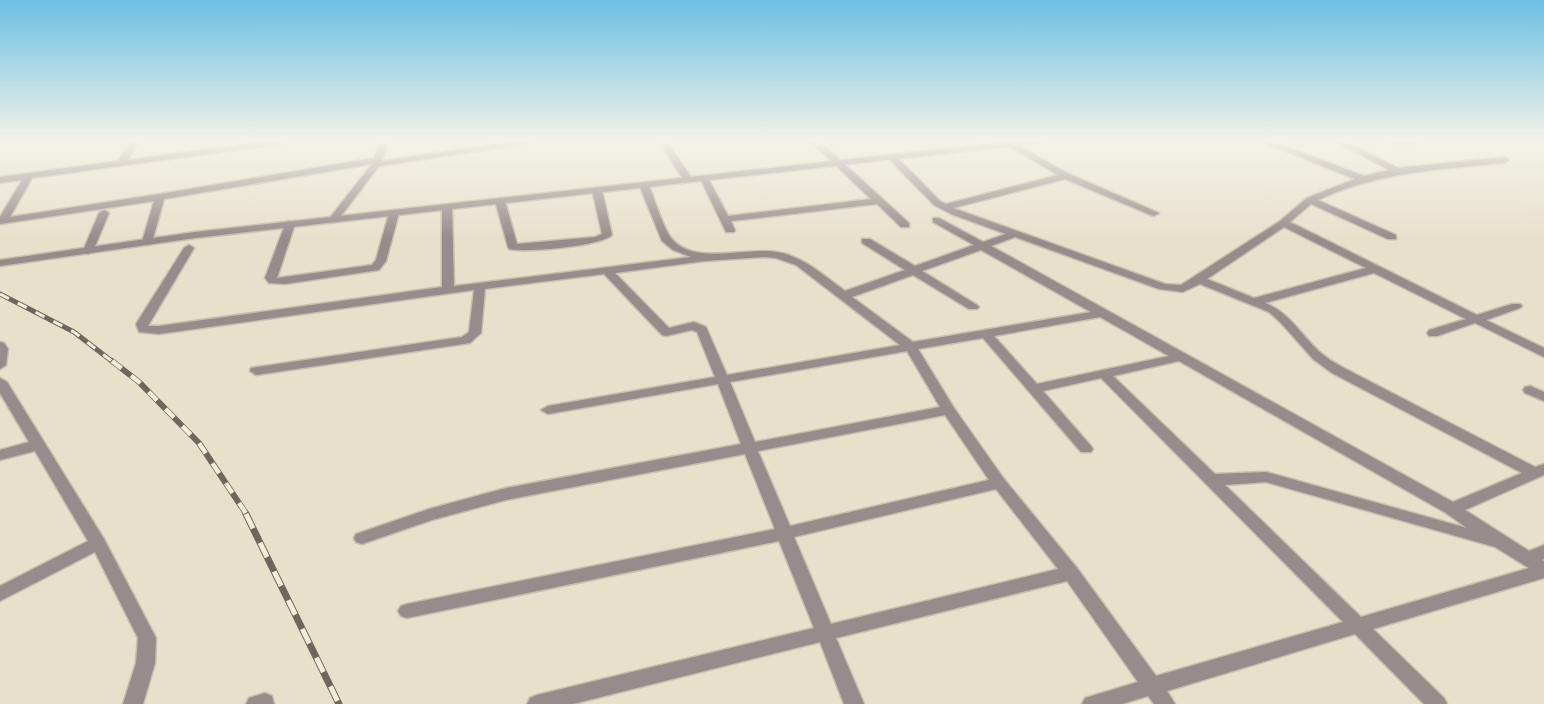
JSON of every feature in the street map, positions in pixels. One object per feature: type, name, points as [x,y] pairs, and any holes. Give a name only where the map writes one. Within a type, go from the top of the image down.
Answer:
[{"type":"street","points":[[0,180],[53,173]]},
{"type":"street","points":[[2,220],[106,209],[160,197],[310,173]]},
{"type":"street","points":[[334,220],[369,173]]},
{"type":"street","points":[[683,173],[688,180]]},
{"type":"street","points":[[0,263],[290,224],[754,173]]},
{"type":"street","points":[[849,173],[905,225]]},
{"type":"street","points":[[908,173],[944,207],[1012,235],[1172,290],[1183,289],[1199,280],[1284,223],[1318,195],[1362,180],[1391,173]]},
{"type":"street","points":[[1061,173],[1154,213]]},
{"type":"street","points":[[1344,173],[1362,180]]},
{"type":"street","points":[[2,220],[29,176]]},
{"type":"street","points":[[944,207],[1066,176]]},
{"type":"street","points":[[704,178],[730,230]]},
{"type":"street","points":[[644,185],[666,239],[676,248],[705,258]]},
{"type":"street","points":[[500,201],[513,247],[523,248],[597,240],[607,235],[597,190]]},
{"type":"street","points":[[147,242],[160,197]]},
{"type":"street","points":[[1310,200],[1392,237]]},
{"type":"street","points":[[725,219],[877,201]]},
{"type":"street","points":[[447,208],[448,290]]},
{"type":"street","points":[[88,251],[106,209]]},
{"type":"street","points":[[290,224],[271,278],[273,281],[286,282],[375,268],[382,261],[394,213]]},
{"type":"street","points":[[936,220],[1452,509],[1544,570]]},
{"type":"street","points":[[1284,223],[1476,317],[1544,353]]},
{"type":"street","points":[[843,296],[1012,235]]},
{"type":"street","points":[[866,241],[973,307]]},
{"type":"street","points":[[189,248],[142,324],[142,329],[159,330],[448,290],[705,258],[777,256],[800,263],[910,346],[948,410],[1000,483],[1071,573],[1165,704]]},
{"type":"street","points":[[1254,302],[1376,269]]},
{"type":"street","points":[[607,271],[666,332],[694,326],[700,328],[721,381],[751,447],[854,704]]},
{"type":"street","points":[[1199,280],[1279,314],[1317,356],[1337,370],[1540,471]]},
{"type":"street","points":[[256,371],[466,340],[475,333],[480,287]]},
{"type":"street","points":[[1433,333],[1476,317],[1516,306]]},
{"type":"street","points":[[548,410],[1103,313]]},
{"type":"street","points":[[985,333],[1086,449]]},
{"type":"street","points":[[0,346],[2,349],[0,365]]},
{"type":"street","points":[[1034,389],[1182,357]]},
{"type":"street","points":[[1104,374],[1437,704]]},
{"type":"street","points":[[1,386],[98,543],[148,638],[149,649],[146,666],[133,704]]},
{"type":"street","points":[[1530,390],[1544,397]]},
{"type":"street","points":[[362,538],[429,515],[497,496],[948,410]]},
{"type":"street","points":[[0,455],[38,445]]},
{"type":"street","points":[[1452,509],[1540,471]]},
{"type":"street","points":[[1210,480],[1266,476],[1503,544]]},
{"type":"street","points":[[407,611],[786,533],[1000,483]]},
{"type":"street","points":[[0,594],[98,543]]},
{"type":"street","points":[[1528,558],[1544,551]]},
{"type":"street","points":[[1092,704],[1544,570]]},
{"type":"street","points":[[537,704],[1071,573]]},
{"type":"railway","points":[[0,294],[74,332],[113,362]]},
{"type":"railway","points":[[112,361],[139,382],[199,443],[247,515]]},
{"type":"railway","points":[[246,514],[339,704]]}]
